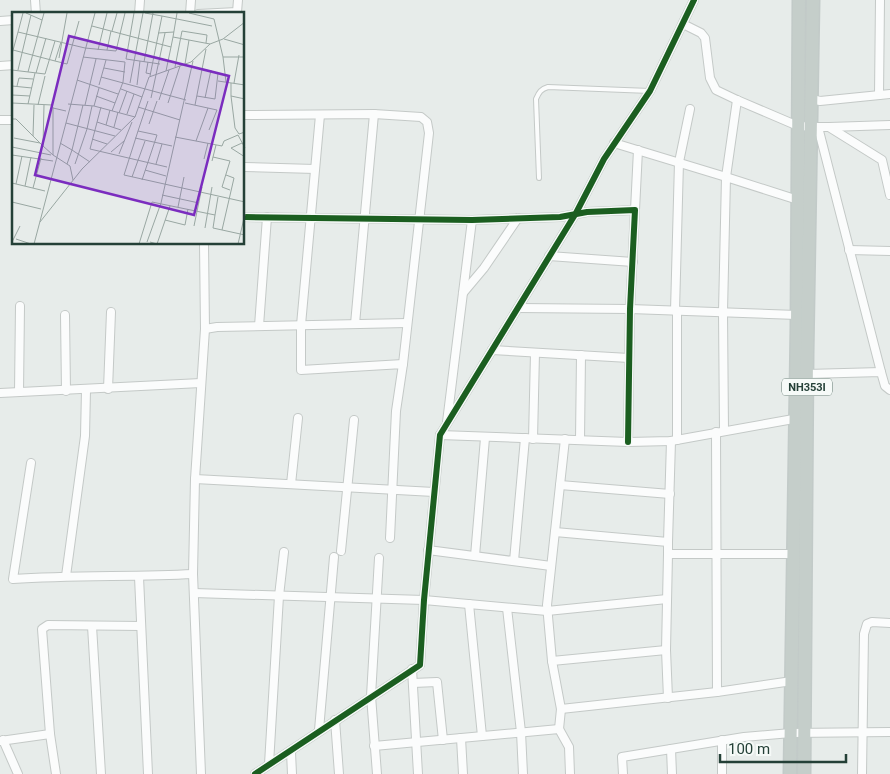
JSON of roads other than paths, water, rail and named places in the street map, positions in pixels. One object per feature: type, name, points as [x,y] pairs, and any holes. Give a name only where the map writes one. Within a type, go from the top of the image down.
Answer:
[{"type":"highway","name":"NH353I","points":[[799,0],[809,126],[807,374],[801,418],[794,554],[792,682],[804,774]]},
{"type":"highway","name":"NH353I","points":[[790,774],[798,733],[801,418],[797,315],[798,200],[812,99],[812,0]]},
{"type":"street","points":[[255,774],[420,665],[428,550],[440,435],[576,213],[604,159],[650,91],[694,0]]},
{"type":"street","points":[[879,95],[880,0]]},
{"type":"street","points":[[683,24],[701,32],[705,38],[710,78],[716,90],[737,100],[809,126],[890,125]]},
{"type":"street","points":[[812,99],[820,102],[890,94]]},
{"type":"street","points":[[724,431],[723,312],[726,177],[737,100]]},
{"type":"street","points":[[668,698],[666,599],[674,440],[680,162],[690,109]]},
{"type":"street","points":[[355,324],[374,114]]},
{"type":"street","points":[[245,115],[374,114],[421,117],[427,122],[429,133],[396,411],[394,490],[390,538]]},
{"type":"street","points":[[320,115],[301,325],[301,370],[403,364]]},
{"type":"street","points":[[809,126],[849,250],[885,386],[890,390]]},
{"type":"street","points":[[829,127],[890,165]]},
{"type":"street","points":[[614,143],[798,200]]},
{"type":"street","points":[[628,442],[630,309],[638,150]]},
{"type":"street","points":[[882,160],[890,195]]},
{"type":"street","points":[[245,167],[315,169]]},
{"type":"street","points":[[245,217],[472,220],[560,217],[576,213],[635,210]]},
{"type":"street","points":[[259,326],[267,218]]},
{"type":"street","points":[[463,294],[484,268],[518,218]]},
{"type":"street","points":[[447,424],[472,220]]},
{"type":"street","points":[[201,774],[193,574],[195,479],[205,330],[204,245]]},
{"type":"street","points":[[849,250],[890,251]]},
{"type":"street","points":[[549,256],[633,262]]},
{"type":"street","points":[[19,392],[20,306]]},
{"type":"street","points":[[518,308],[630,309],[797,315]]},
{"type":"street","points":[[108,389],[111,312]]},
{"type":"street","points":[[65,316],[66,391]]},
{"type":"street","points":[[205,330],[217,327],[407,323]]},
{"type":"street","points":[[492,350],[629,358]]},
{"type":"street","points":[[514,561],[529,438],[535,353]]},
{"type":"street","points":[[580,440],[581,356]]},
{"type":"street","points":[[807,374],[881,372]]},
{"type":"street","points":[[0,393],[201,383]]},
{"type":"street","points":[[66,576],[85,436],[86,390]]},
{"type":"street","points":[[291,484],[298,418]]},
{"type":"street","points":[[440,435],[628,442],[674,440],[801,418]]},
{"type":"street","points":[[341,551],[354,420]]},
{"type":"street","points":[[716,432],[717,692]]},
{"type":"street","points":[[474,556],[485,438]]},
{"type":"street","points":[[565,439],[547,611],[552,661],[561,709],[559,730],[569,747],[570,774]]},
{"type":"street","points":[[31,463],[13,579],[66,576],[193,574]]},
{"type":"street","points":[[195,479],[434,492]]},
{"type":"street","points":[[560,485],[670,494]]},
{"type":"street","points":[[555,532],[668,542]]},
{"type":"street","points":[[428,550],[551,566]]},
{"type":"street","points":[[269,764],[279,596],[284,552]]},
{"type":"street","points":[[668,554],[794,554]]},
{"type":"street","points":[[319,730],[334,556]]},
{"type":"street","points":[[377,774],[371,696],[379,558]]},
{"type":"street","points":[[139,576],[148,774]]},
{"type":"street","points":[[194,593],[424,600],[547,611],[666,599]]},
{"type":"street","points":[[469,604],[482,736]]},
{"type":"street","points":[[507,608],[521,732],[523,774]]},
{"type":"street","points":[[862,774],[865,628],[867,624],[872,622],[890,623]]},
{"type":"street","points":[[56,774],[50,734],[42,629],[48,625],[141,626]]},
{"type":"street","points":[[92,626],[101,774]]},
{"type":"street","points":[[552,661],[666,650]]},
{"type":"street","points":[[412,670],[418,774]]},
{"type":"street","points":[[413,683],[437,682],[443,740]]},
{"type":"street","points":[[561,709],[792,682]]},
{"type":"street","points":[[335,720],[339,774]]},
{"type":"street","points":[[374,746],[559,730]]},
{"type":"street","points":[[623,774],[622,757],[722,740],[798,733],[890,732]]},
{"type":"street","points":[[18,774],[2,740],[50,734]]},
{"type":"street","points":[[460,738],[463,774]]},
{"type":"street","points":[[722,740],[722,774]]},
{"type":"street","points":[[671,749],[672,774]]},
{"type":"street","points":[[291,752],[292,774]]},
{"type":"lane","points":[[540,178],[536,99],[543,88],[650,91]]}]
